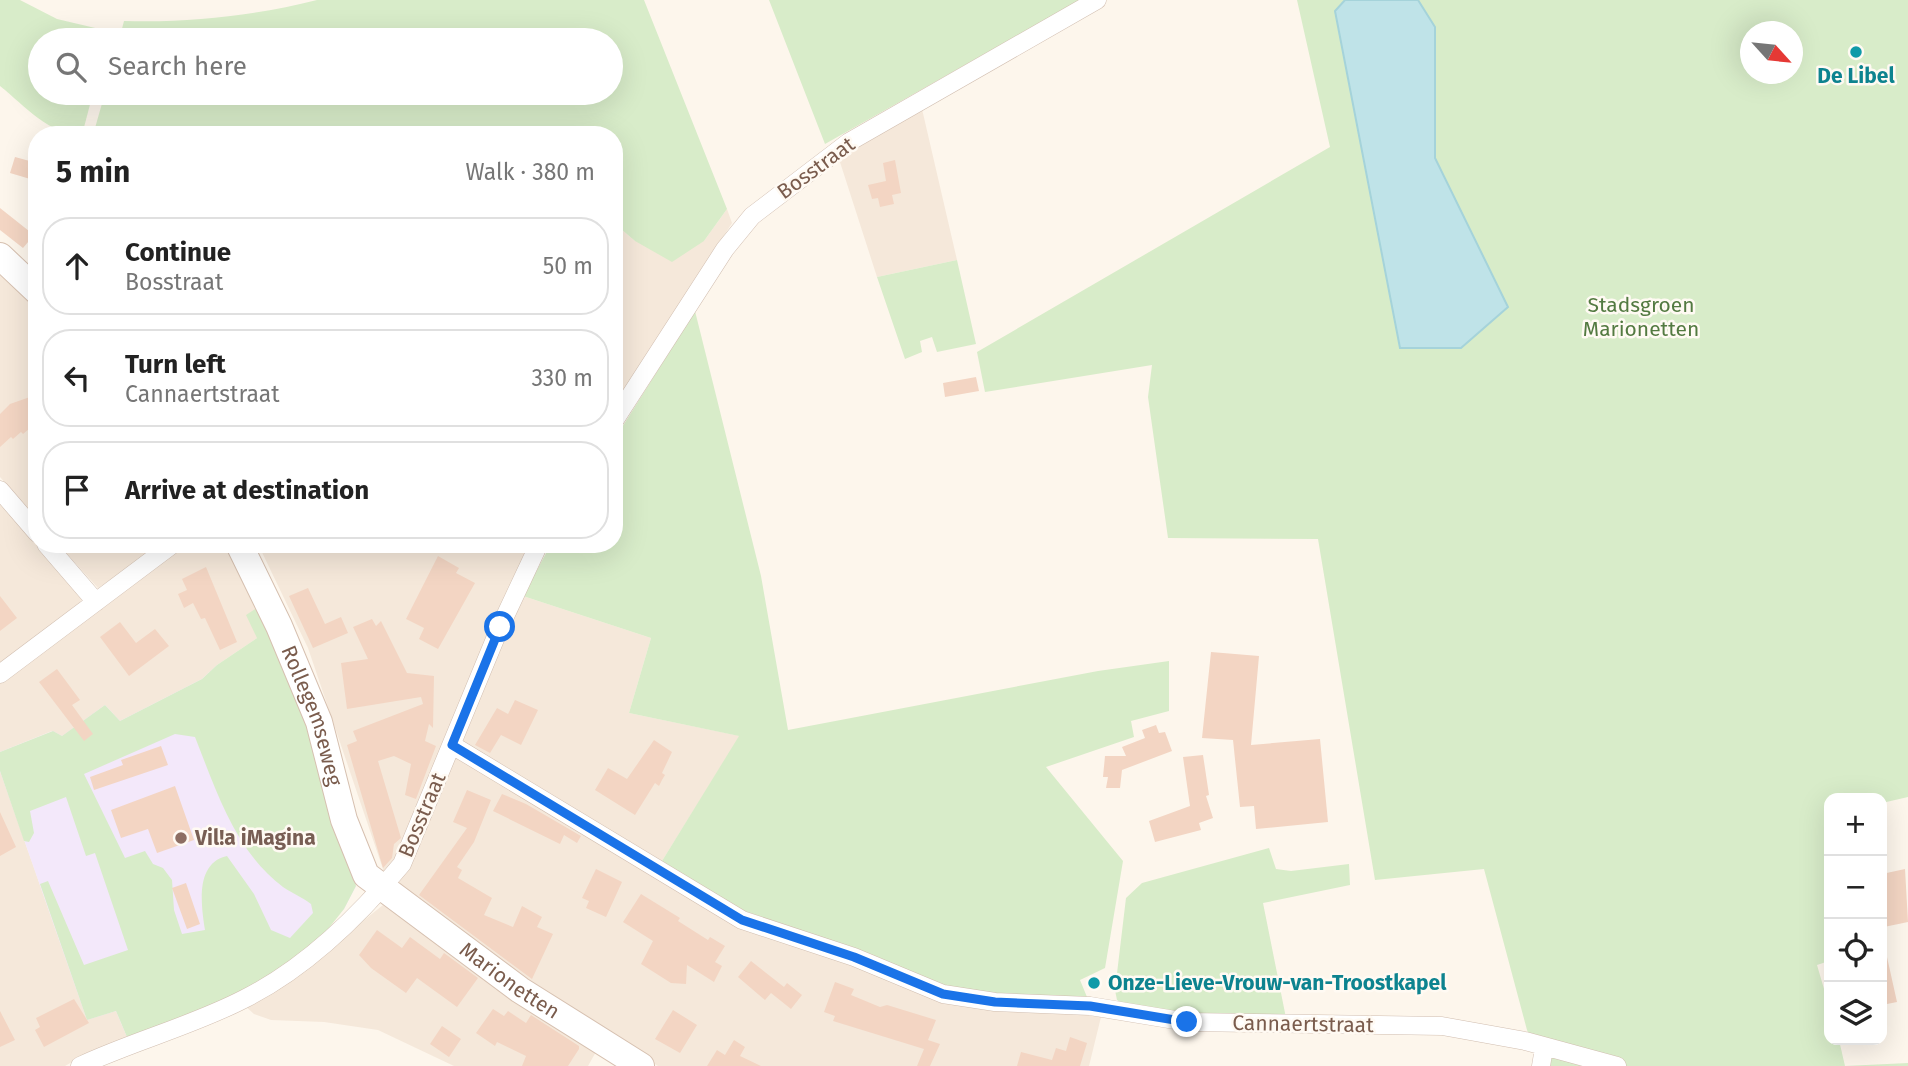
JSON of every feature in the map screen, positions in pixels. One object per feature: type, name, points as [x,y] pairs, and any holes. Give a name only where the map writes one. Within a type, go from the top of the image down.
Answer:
[{"type":"street","name":"Bosstraat","points":[[623,407],[725,249],[752,216],[849,142],[1097,0]]},
{"type":"street","points":[[0,256],[28,282]]},
{"type":"street","points":[[0,490],[28,523]]},
{"type":"street","points":[[55,553],[96,602]]},
{"type":"street","points":[[0,674],[161,553]]},
{"type":"street","name":"Rollegemseweg","points":[[243,553],[279,626],[319,722],[355,849],[366,875],[382,888]]},
{"type":"street","name":"Bosstraat","points":[[80,1066],[121,1046],[242,1001],[274,983],[309,958],[382,888],[402,864],[500,627],[535,553]]},
{"type":"street","name":"Cannaertstraat","points":[[452,745],[742,920],[854,957],[943,994],[995,1002],[1090,1006],[1187,1022],[1442,1026],[1525,1041],[1542,1057],[1617,1066]]},
{"type":"street","name":"Marionetten","points":[[382,888],[520,990],[641,1066]]},
{"type":"shaded area","points":[[922,109],[957,260],[877,277],[839,159]]},
{"type":"shaded area","points":[[727,209],[732,223],[623,393],[623,231],[635,241],[704,241]]},
{"type":"shaded area","points":[[0,274],[28,298],[28,510],[0,477]]},
{"type":"shaded area","points":[[0,499],[28,532],[28,553],[46,553],[78,590],[81,600],[77,608],[0,666]]},
{"type":"shaded area","points":[[66,553],[150,553],[98,588]]},
{"type":"shaded area","points":[[173,553],[230,553],[260,606],[257,638],[217,665],[202,679],[120,721],[105,705],[62,737],[52,731],[0,752],[0,682]]},
{"type":"shaded area","points":[[262,553],[529,553],[400,859],[384,872],[308,648]]},
{"type":"shaded area","points":[[523,596],[651,638],[629,713],[740,736],[662,861],[464,743],[462,732]]},
{"type":"shaded area","name":"Vil!a iMagina","points":[[217,665],[356,886],[344,909],[127,1037],[116,1011],[87,1020],[0,771],[0,752],[53,731],[62,736],[105,705],[120,721],[202,679]]},
{"type":"shaded area","points":[[461,756],[677,889],[928,996],[965,1007],[1038,1009],[1101,1017],[1089,1066],[658,1066],[547,995],[399,889],[400,879],[453,757]]},
{"type":"shaded area","points":[[0,771],[87,1019],[116,1011],[127,1037],[132,1039],[91,1051],[65,1066],[0,1066]]},
{"type":"shaded area","points":[[383,905],[507,992],[597,1050],[588,1066],[454,1066],[378,1030],[324,1022],[271,1020],[254,1014],[244,1005],[337,942]]},
{"type":"green space","points":[[0,0],[20,0],[57,19],[95,28],[28,28],[28,105],[90,105],[84,126],[48,125],[0,86]]},
{"type":"green space","points":[[317,0],[644,0],[727,209],[704,241],[672,262],[635,241],[623,231],[623,126],[96,126],[102,105],[623,105],[623,28],[122,28],[124,21],[173,21],[269,10]]},
{"type":"green space","points":[[769,0],[1080,0],[825,144]]},
{"type":"green space","name":"Stadsgroen Marionetten","points":[[1297,0],[1908,0],[1908,797],[1887,802],[1887,793],[1824,793],[1824,963],[1817,965],[1824,989],[1824,1045],[1840,1045],[1845,1066],[1543,1066],[1527,1030],[1484,869],[1375,880],[1318,539],[1168,538],[1148,397],[1152,365],[985,392],[977,352],[1330,147]]},
{"type":"green space","points":[[957,260],[976,344],[937,352],[932,337],[920,341],[922,352],[905,359],[877,277]]},
{"type":"green space","points":[[695,311],[761,576],[788,730],[1098,671],[1169,661],[1169,711],[1131,721],[1134,737],[1046,767],[1123,861],[1105,968],[1080,980],[1087,997],[969,994],[931,982],[857,949],[741,910],[662,861],[739,736],[629,713],[651,638],[523,596],[546,553],[623,553],[623,426]]},
{"type":"green space","name":"Vil!a iMagina","points":[[260,606],[279,639],[356,886],[344,909],[309,953],[223,1004],[127,1037],[116,1011],[87,1020],[40,884],[48,881],[84,965],[128,950],[95,853],[86,856],[66,797],[30,811],[34,833],[29,842],[24,841],[0,771],[0,752],[53,731],[62,736],[105,705],[120,721],[202,679],[217,665],[257,638],[246,615]],"holes":[[[175,734],[195,737],[229,818],[252,856],[283,887],[311,904],[313,913],[290,938],[271,930],[254,894],[227,856],[210,867],[202,886],[205,930],[182,934],[174,910],[172,880],[163,868],[153,864],[145,851],[125,858],[84,774]]]},
{"type":"green space","points":[[1269,848],[1276,869],[1291,871],[1349,864],[1350,885],[1263,903],[1286,1018],[1211,1017],[1125,1006],[1117,1000],[1115,990],[1126,898],[1142,883]]},
{"type":"green space","points":[[1908,1063],[1908,1066],[1845,1066]]},
{"type":"water","points":[[1345,0],[1418,0],[1435,27],[1435,158],[1508,307],[1461,348],[1400,348],[1335,11]]},
{"type":"building","points":[[15,157],[28,161],[28,178],[10,173]]},
{"type":"building","points":[[895,160],[901,193],[892,195],[894,204],[880,207],[878,198],[872,199],[868,185],[886,181],[883,163]]},
{"type":"building","points":[[0,208],[28,230],[28,242],[23,248],[0,230]]},
{"type":"building","points":[[976,377],[979,391],[945,397],[943,383]]},
{"type":"building","points":[[28,398],[28,430],[13,439],[11,437],[0,447],[0,414],[10,404]]},
{"type":"building","points":[[438,556],[459,568],[456,573],[475,583],[438,649],[419,639],[424,628],[406,619]]},
{"type":"building","points":[[206,567],[237,642],[220,650],[205,618],[201,619],[193,603],[184,608],[178,594],[187,590],[182,579]]},
{"type":"building","points":[[308,588],[325,624],[341,617],[348,633],[313,648],[289,596]]},
{"type":"building","points":[[0,596],[17,618],[0,631]]},
{"type":"building","points":[[372,619],[376,626],[381,621],[407,673],[434,676],[433,728],[429,724],[425,741],[436,746],[416,799],[405,795],[411,764],[394,756],[378,761],[401,838],[394,844],[392,858],[383,868],[347,745],[357,741],[353,731],[423,704],[421,697],[347,709],[341,663],[368,659],[353,627]]},
{"type":"building","points":[[120,622],[136,643],[155,629],[169,646],[129,676],[100,637]]},
{"type":"building","points":[[1211,652],[1259,656],[1251,745],[1320,739],[1328,822],[1256,829],[1254,806],[1240,807],[1233,740],[1202,738]]},
{"type":"building","points":[[57,669],[80,700],[72,705],[93,734],[84,741],[39,682]]},
{"type":"building","points":[[515,700],[538,710],[521,745],[501,735],[490,753],[475,745],[497,708],[508,714]]},
{"type":"building","points":[[1156,725],[1159,733],[1165,732],[1172,751],[1122,770],[1120,788],[1106,788],[1108,777],[1103,777],[1105,756],[1126,756],[1122,747],[1145,738],[1142,730]]},
{"type":"building","points":[[654,740],[672,752],[659,786],[655,783],[635,815],[595,790],[608,768],[627,779]]},
{"type":"building","points":[[161,746],[168,765],[94,790],[90,777],[123,765],[121,760]]},
{"type":"building","points":[[1203,755],[1209,795],[1206,796],[1213,818],[1199,823],[1201,830],[1155,842],[1149,821],[1190,806],[1183,757]]},
{"type":"building","points":[[175,786],[194,840],[157,853],[148,829],[121,838],[111,810]]},
{"type":"building","points":[[467,790],[491,800],[474,842],[457,867],[462,870],[458,878],[492,898],[484,915],[513,927],[522,906],[542,917],[537,927],[553,934],[532,979],[419,895],[467,828],[453,822]]},
{"type":"building","points":[[502,794],[526,804],[581,836],[577,843],[564,835],[560,844],[493,811]]},
{"type":"building","points":[[0,812],[16,847],[0,856]]},
{"type":"building","points":[[596,869],[622,882],[606,917],[586,908],[589,901],[582,898]]},
{"type":"building","points":[[1905,869],[1908,922],[1887,926],[1887,919],[1887,873]]},
{"type":"building","points":[[186,883],[200,924],[187,929],[172,888]]},
{"type":"building","points":[[641,894],[680,918],[678,921],[708,940],[710,937],[725,946],[715,962],[722,966],[714,982],[687,965],[686,984],[671,983],[641,964],[653,941],[623,922]]},
{"type":"building","points":[[377,930],[402,948],[410,937],[440,959],[444,953],[478,978],[457,1007],[417,978],[406,993],[371,968],[359,955]]},
{"type":"building","points":[[1887,957],[1897,1002],[1887,1004]]},
{"type":"building","points":[[751,961],[784,987],[787,983],[802,995],[791,1009],[771,993],[765,1000],[738,977]]},
{"type":"building","points":[[835,982],[854,989],[851,995],[880,1007],[887,1005],[936,1020],[928,1040],[940,1044],[930,1066],[917,1066],[924,1049],[833,1021],[835,1016],[824,1012]]},
{"type":"building","points":[[74,999],[89,1023],[44,1047],[35,1030],[40,1027],[36,1018]]},
{"type":"building","points":[[493,1009],[504,1016],[508,1011],[526,1023],[531,1015],[579,1046],[579,1049],[568,1066],[522,1066],[526,1056],[497,1042],[495,1046],[476,1033]]},
{"type":"building","points":[[673,1010],[697,1025],[680,1053],[655,1039]]},
{"type":"building","points":[[0,1011],[15,1040],[0,1047]]},
{"type":"building","points":[[442,1026],[461,1039],[449,1057],[430,1044]]},
{"type":"building","points":[[1070,1037],[1087,1043],[1080,1066],[1017,1066],[1021,1052],[1052,1060],[1056,1048],[1066,1051]]},
{"type":"building","points":[[734,1040],[745,1047],[740,1056],[761,1066],[707,1066],[717,1050],[725,1055]]},
{"type":"place","name":"De Libel","points":[[1856,52]]},
{"type":"place","name":"Vil!a iMagina","points":[[181,838]]},
{"type":"place","name":"Onze-Lieve-Vrouw-van-Troostkapel","points":[[1094,983]]},
{"type":"route","points":[[500,627],[452,745],[742,920],[854,957],[943,994],[970,1000],[1090,1006],[1187,1022]]}]
